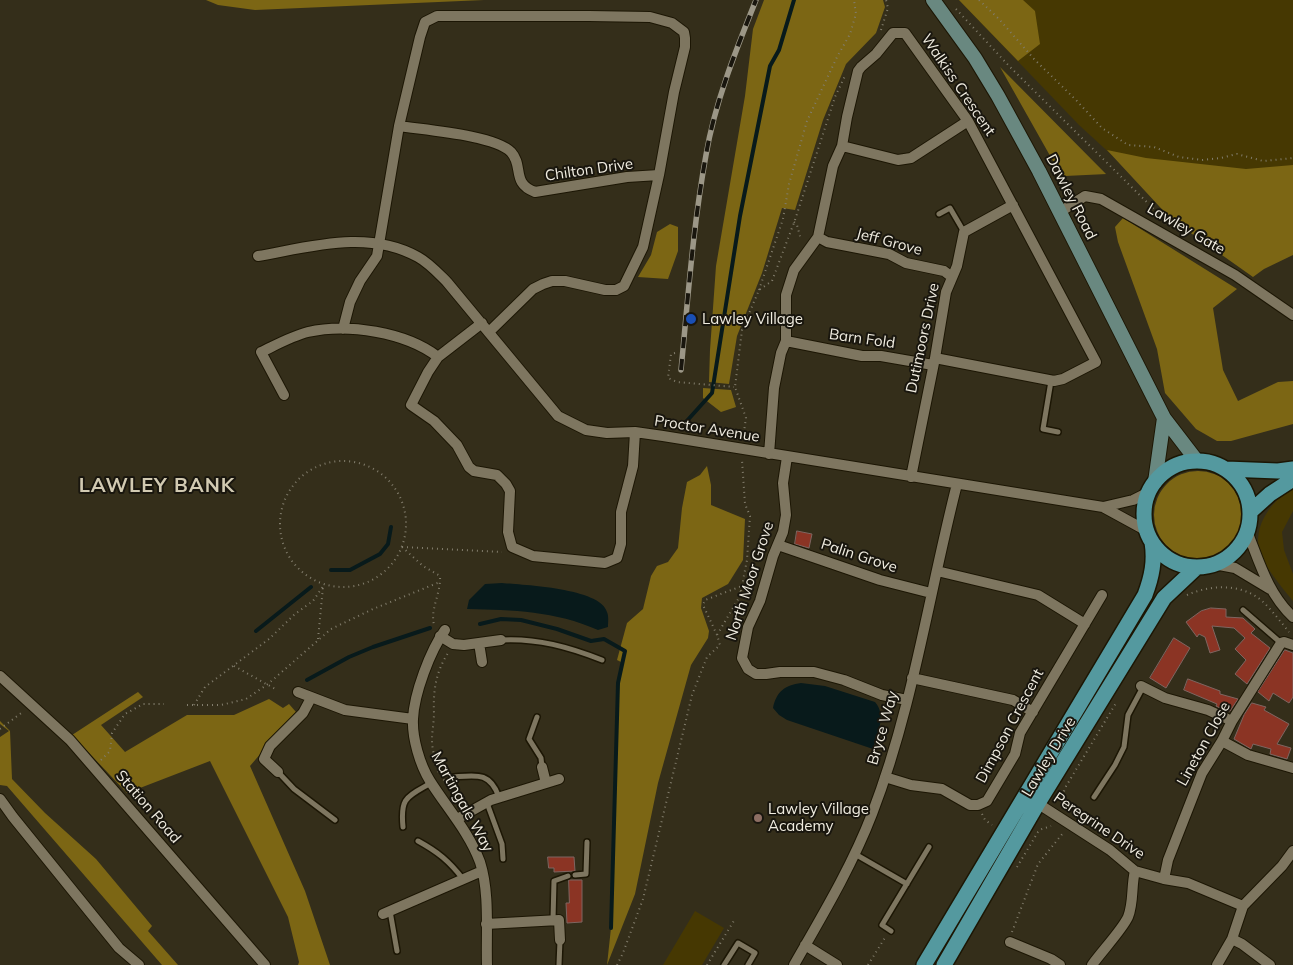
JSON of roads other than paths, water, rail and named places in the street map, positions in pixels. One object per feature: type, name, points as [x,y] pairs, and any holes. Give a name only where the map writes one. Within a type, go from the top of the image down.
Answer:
[{"type":"main road","points":[[1197,461],[1212,463],[1226,469],[1236,477],[1248,500],[1250,512],[1248,531],[1235,552],[1214,564],[1197,567],[1180,564],[1164,555],[1150,536],[1145,506],[1152,487],[1166,471],[1181,464],[1197,461]]},
{"type":"main road","points":[[1226,469],[1278,471],[1293,469]]},
{"type":"main road","points":[[1250,512],[1270,494],[1293,479]]},
{"type":"main road","name":"Lawley Drive","points":[[944,965],[1145,595],[1152,575],[1154,556],[1150,536]]},
{"type":"main road","name":"Lawley Drive","points":[[924,965],[1164,598],[1197,567]]},
{"type":"street","name":"Dawley Road","points":[[933,0],[975,58],[994,89],[1040,171],[1164,418],[1197,461]]},
{"type":"street","points":[[343,329],[350,302],[360,281],[377,256],[399,126],[420,37],[425,22],[429,18],[436,16],[650,17],[663,20],[679,28],[684,32],[686,38],[685,47],[674,92],[659,175],[643,247],[624,286],[616,290],[605,290],[565,281],[552,281],[543,284],[533,289],[489,332]]},
{"type":"street","name":"Walkiss Crescent","points":[[769,454],[774,388],[786,341],[786,295],[794,270],[818,237],[833,166],[842,146],[858,71],[861,66],[887,43],[893,33],[905,33],[968,121],[1096,362],[1063,379],[1051,380],[934,362]]},
{"type":"street","points":[[842,146],[898,160],[911,158],[968,121]]},
{"type":"street","name":"Chilton Drive","points":[[399,126],[475,138],[502,146],[512,153],[522,184],[528,190],[535,192],[627,177],[659,175]]},
{"type":"street","name":"Lawley Gate","points":[[1060,212],[1085,196],[1101,199],[1235,275],[1293,314]]},
{"type":"street","points":[[964,232],[1013,205]]},
{"type":"street","name":"Dutimoors Drive","points":[[911,477],[946,292],[957,266],[964,232]]},
{"type":"street","name":"Jeff Grove","points":[[818,237],[827,242],[889,254],[906,264],[944,271],[952,277]]},
{"type":"street","name":"Proctor Avenue","points":[[258,256],[337,243],[365,241],[380,243],[418,257],[447,282],[558,416],[586,430],[636,432],[1103,507],[1133,500],[1152,487]]},
{"type":"street","points":[[482,323],[438,357],[411,405],[434,421],[456,445],[469,467],[474,471],[497,475],[506,484],[510,491],[508,532],[512,547],[533,556],[604,563],[617,558],[621,544],[621,512],[633,466],[636,432]]},
{"type":"street","points":[[284,395],[261,352],[306,333],[343,329],[384,333],[426,348],[438,357]]},
{"type":"street","name":"Barn Fold","points":[[786,341],[862,356],[881,356],[934,362]]},
{"type":"street","points":[[1152,487],[1164,418]]},
{"type":"street","name":"North Moor Grove","points":[[787,457],[783,483],[786,515],[783,532],[772,556],[760,601],[748,627],[742,658],[748,669],[756,674],[814,672],[844,680],[882,695],[907,700]]},
{"type":"street","name":"Bryce Way","points":[[794,965],[855,854],[885,777],[907,700],[957,484]]},
{"type":"street","name":"Proctor Avenue","points":[[1103,507],[1150,536]]},
{"type":"street","points":[[1248,531],[1271,590],[1293,617]]},
{"type":"street","name":"Palin Grove","points":[[778,544],[880,580],[931,593]]},
{"type":"street","points":[[1214,564],[1235,568],[1271,590]]},
{"type":"street","points":[[937,571],[1038,595],[1085,624]]},
{"type":"street","name":"Dimpson Crescent","points":[[885,777],[910,785],[942,789],[970,805],[976,806],[987,801],[1015,754],[1020,734],[1102,594]]},
{"type":"street","name":"Martingale Way","points":[[479,643],[453,644],[443,633],[423,674],[412,719],[421,764],[431,783],[471,842],[482,871],[487,965]]},
{"type":"street","points":[[482,662],[479,643],[501,640]]},
{"type":"street","points":[[1281,643],[1293,645]]},
{"type":"street","name":"Lineton Close","points":[[1164,879],[1168,860],[1202,773],[1281,643]]},
{"type":"street","name":"Station Road","points":[[0,676],[70,740],[265,965]]},
{"type":"street","points":[[912,678],[1013,700],[1033,712]]},
{"type":"street","points":[[1142,686],[1165,698],[1208,710],[1232,721]]},
{"type":"street","points":[[298,692],[345,710],[412,719]]},
{"type":"street","points":[[278,772],[264,759],[270,746],[303,713],[310,698]]},
{"type":"street","points":[[1222,741],[1248,755],[1293,768]]},
{"type":"street","points":[[542,768],[546,783]]},
{"type":"street","points":[[457,819],[487,802],[559,779]]},
{"type":"street","points":[[0,799],[119,948],[139,965]]},
{"type":"street","name":"Peregrine Drive","points":[[1032,800],[1110,850],[1135,871],[1164,879],[1188,882],[1243,906]]},
{"type":"street","points":[[1217,965],[1232,939],[1243,906],[1282,866],[1293,851]]},
{"type":"street","points":[[386,912],[482,871]]},
{"type":"street","points":[[1092,965],[1127,918],[1133,898],[1132,884],[1135,871]]},
{"type":"street","points":[[486,924],[558,920],[560,940]]},
{"type":"street","points":[[1232,939],[1242,944],[1270,965]]},
{"type":"street","points":[[1010,942],[1051,959],[1060,965]]},
{"type":"street","points":[[805,946],[837,965]]},
{"type":"lane","points":[[939,214],[950,208],[964,232]]},
{"type":"lane","points":[[1051,380],[1043,429],[1058,432]]},
{"type":"lane","points":[[1243,610],[1281,643]]},
{"type":"lane","points":[[501,640],[542,641],[573,649],[602,660]]},
{"type":"lane","points":[[1094,797],[1122,750],[1128,715],[1142,686]]},
{"type":"lane","points":[[537,717],[529,739],[541,758],[542,768]]},
{"type":"lane","points":[[278,772],[294,789],[335,820]]},
{"type":"lane","points":[[454,777],[473,776],[486,778],[495,786],[500,798]]},
{"type":"lane","points":[[403,827],[401,811],[405,802],[412,794],[431,783]]},
{"type":"lane","points":[[487,802],[502,844],[503,859]]},
{"type":"lane","points":[[418,841],[437,852],[450,863],[463,879]]},
{"type":"lane","points":[[575,876],[586,874],[587,842]]},
{"type":"lane","points":[[890,930],[882,925],[929,847]]},
{"type":"lane","points":[[855,854],[907,884]]},
{"type":"lane","points":[[552,920],[554,881],[568,876]]},
{"type":"lane","points":[[386,912],[397,951]]},
{"type":"lane","points":[[559,965],[560,940]]},
{"type":"lane","points":[[724,965],[738,943],[755,953],[748,965]]},
{"type":"waterway","points":[[685,423],[712,393],[740,216],[770,66],[779,50],[794,0]]},
{"type":"waterway","points":[[331,570],[350,570],[380,554],[388,544],[391,527]]},
{"type":"waterway","points":[[256,631],[311,587]]},
{"type":"waterway","points":[[480,624],[501,619],[521,620],[557,629],[591,641],[604,639],[625,651],[618,683],[611,928]]},
{"type":"waterway","points":[[307,680],[349,657],[430,628]]},
{"type":"railway","points":[[681,370],[694,235],[710,135],[727,76],[756,0]]},
{"type":"place","name":"Lawley Village","points":[[691,319]]},
{"type":"place","name":"Lawley Village Academy","points":[[758,818]]},
{"type":"district","name":"LAWLEY BANK","points":[[157,486]]}]
